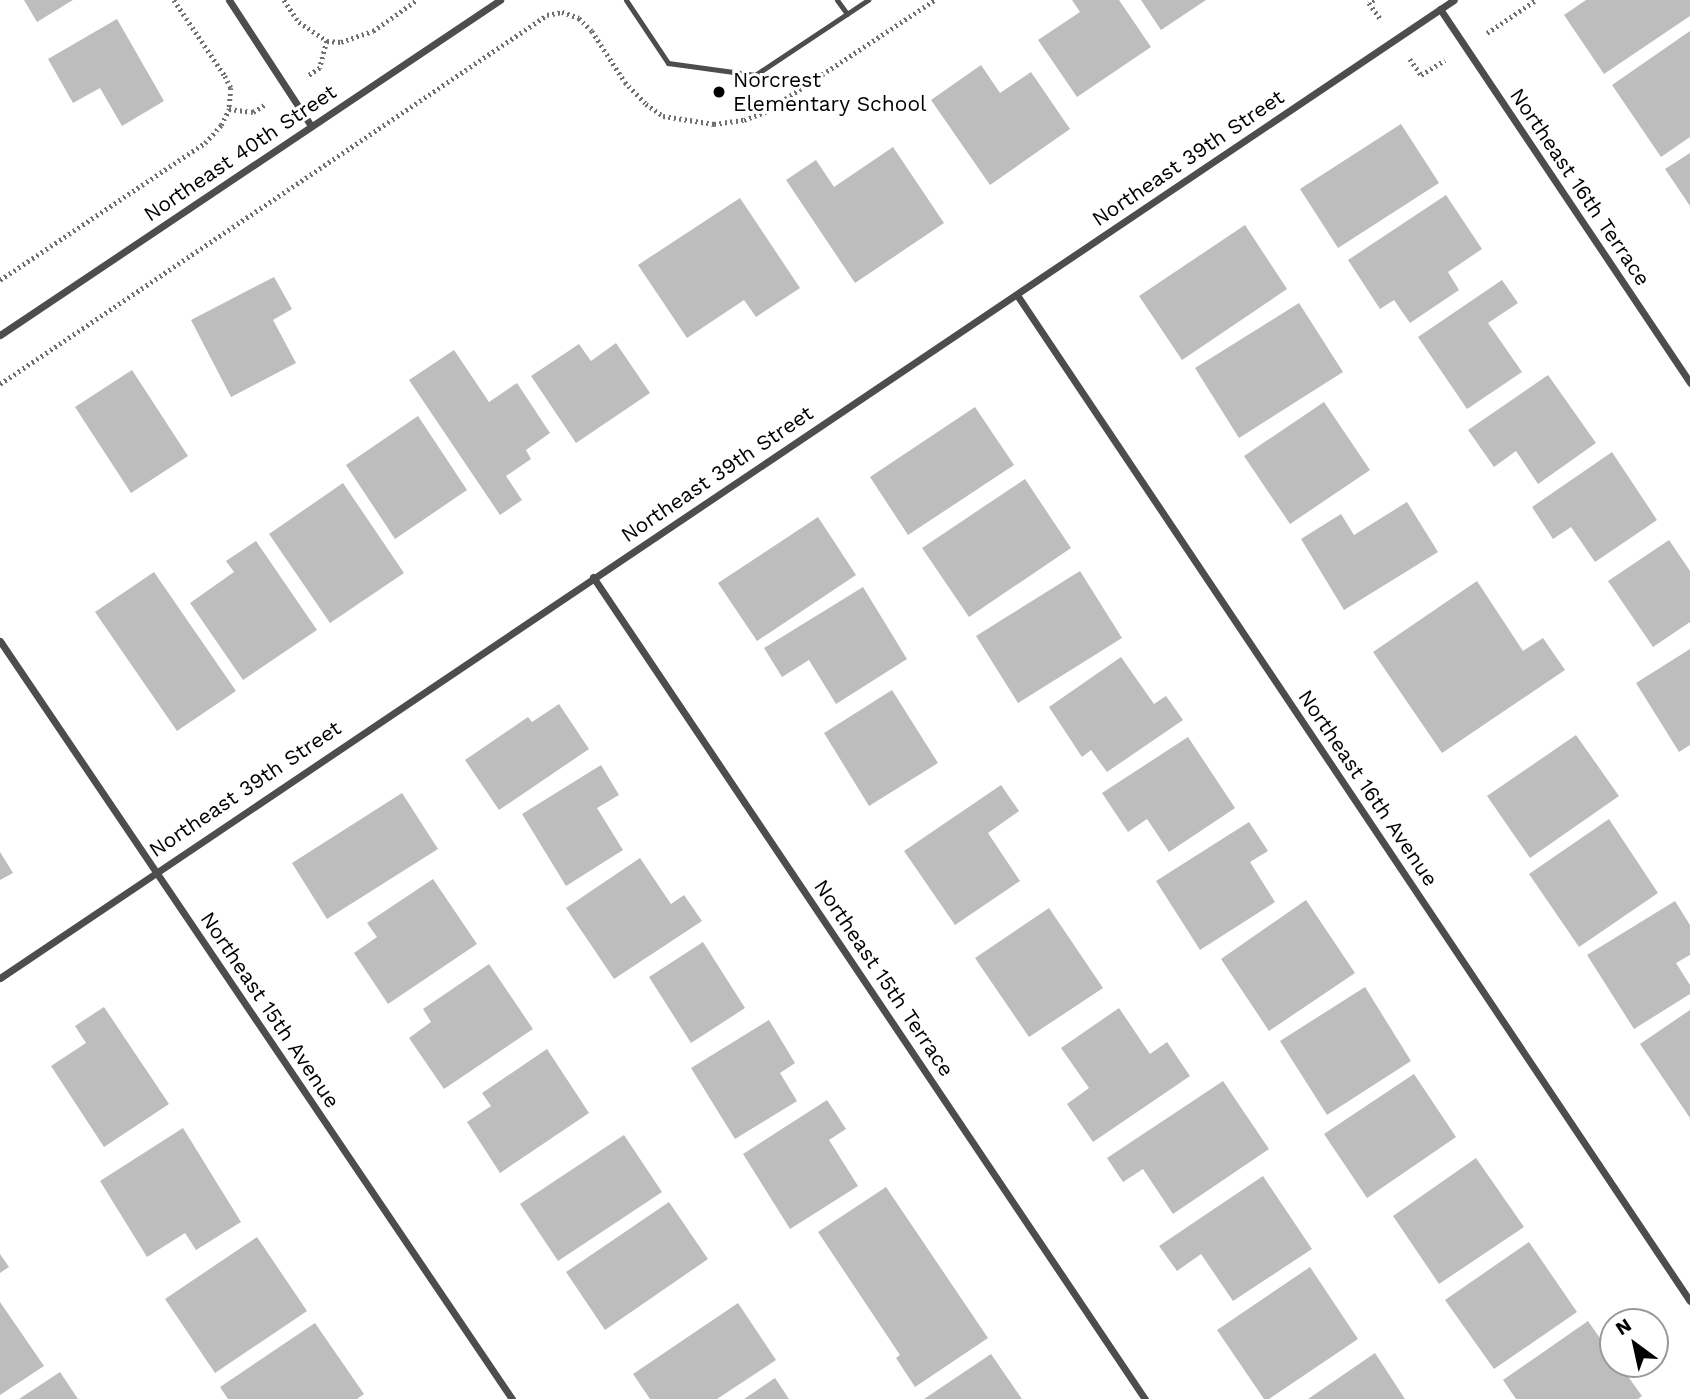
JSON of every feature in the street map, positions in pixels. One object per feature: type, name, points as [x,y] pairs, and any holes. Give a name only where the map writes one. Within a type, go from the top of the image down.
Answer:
[{"type":"street","points":[[229,0],[311,126]]},
{"type":"street","name":"Northeast 40th Street","points":[[0,335],[500,0]]},
{"type":"street","name":"Northeast 39th Street","points":[[0,978],[155,871],[1454,0]]},
{"type":"street","name":"Northeast 16th Terrace","points":[[1440,9],[1690,383]]},
{"type":"street","name":"Northeast 16th Avenue","points":[[1017,295],[1690,1301]]},
{"type":"street","name":"Northeast 15th Terrace","points":[[593,577],[1145,1399]]},
{"type":"street","name":"Northeast 15th Avenue","points":[[0,641],[512,1399]]},
{"type":"lane","points":[[626,0],[668,63],[755,75],[868,0]]},
{"type":"lane","points":[[837,0],[847,14]]},
{"type":"path","points":[[0,280],[205,143],[221,125],[229,110],[231,88],[174,0]]},
{"type":"path","points":[[284,0],[299,22],[327,41],[341,42],[373,31],[418,0]]},
{"type":"path","points":[[0,384],[547,15],[562,12],[579,18],[592,31],[625,82],[646,104],[663,116],[713,124],[744,120],[767,111],[935,0]]},
{"type":"path","points":[[229,110],[253,112],[320,68],[327,41]]},
{"type":"building","points":[[24,0],[73,0],[37,22]]},
{"type":"building","points":[[1072,0],[1119,0],[1151,47],[1077,97],[1038,40],[1080,12]]},
{"type":"building","points":[[1141,0],[1206,0],[1161,30]]},
{"type":"building","points":[[1586,0],[1690,0],[1690,16],[1604,74],[1564,15]]},
{"type":"building","points":[[117,19],[164,101],[122,126],[100,88],[73,103],[48,59]]},
{"type":"building","points":[[1690,31],[1690,137],[1661,157],[1612,85]]},
{"type":"building","points":[[981,65],[1000,93],[1031,72],[1070,129],[990,185],[931,100]]},
{"type":"building","points":[[1401,124],[1439,183],[1338,248],[1300,189]]},
{"type":"building","points":[[893,147],[944,223],[855,283],[786,180],[816,160],[834,187]]},
{"type":"building","points":[[1690,153],[1690,206],[1665,169]]},
{"type":"building","points":[[1446,195],[1482,249],[1448,272],[1459,290],[1410,323],[1394,300],[1380,309],[1348,260]]},
{"type":"building","points":[[740,198],[800,288],[756,317],[744,300],[687,338],[638,265]]},
{"type":"building","points":[[1245,225],[1287,289],[1182,360],[1139,296]]},
{"type":"building","points":[[274,277],[292,309],[273,320],[296,363],[231,397],[191,320]]},
{"type":"building","points":[[1502,280],[1518,303],[1488,323],[1522,372],[1467,409],[1418,337]]},
{"type":"building","points":[[1299,303],[1343,372],[1239,438],[1195,368]]},
{"type":"building","points":[[616,343],[650,393],[576,443],[531,376],[579,344],[591,361]]},
{"type":"building","points":[[454,350],[489,402],[517,383],[550,433],[526,450],[531,459],[506,476],[522,500],[500,515],[409,380]]},
{"type":"building","points":[[132,370],[188,456],[131,493],[75,407]]},
{"type":"building","points":[[1548,375],[1596,443],[1538,484],[1516,451],[1494,467],[1468,430]]},
{"type":"building","points":[[1324,402],[1370,470],[1290,524],[1244,456]]},
{"type":"building","points":[[975,407],[1014,465],[908,535],[870,477]]},
{"type":"building","points":[[418,416],[467,490],[395,539],[346,465]]},
{"type":"building","points":[[1612,452],[1657,520],[1595,562],[1571,527],[1553,539],[1532,507]]},
{"type":"building","points":[[1025,479],[1071,548],[969,617],[922,548]]},
{"type":"building","points":[[343,483],[404,573],[330,623],[269,534]]},
{"type":"building","points":[[1407,502],[1438,552],[1344,610],[1301,539],[1341,514],[1354,535]]},
{"type":"building","points":[[818,517],[856,575],[757,641],[718,583]]},
{"type":"building","points":[[1669,540],[1690,571],[1690,622],[1653,647],[1608,581]]},
{"type":"building","points":[[256,541],[317,630],[243,680],[190,603],[234,572],[226,561]]},
{"type":"building","points":[[1080,571],[1122,638],[1018,703],[976,636]]},
{"type":"building","points":[[154,572],[236,691],[177,731],[95,612]]},
{"type":"building","points":[[1477,581],[1523,651],[1543,638],[1565,670],[1442,753],[1373,652]]},
{"type":"building","points":[[863,587],[907,659],[836,704],[809,660],[782,677],[764,648]]},
{"type":"building","points":[[1690,649],[1690,745],[1679,752],[1636,683]]},
{"type":"building","points":[[1121,657],[1154,704],[1166,696],[1183,720],[1107,772],[1091,750],[1082,757],[1049,707]]},
{"type":"building","points":[[892,690],[938,763],[869,806],[824,733]]},
{"type":"building","points":[[559,704],[589,749],[499,810],[465,760],[528,717],[532,722]]},
{"type":"building","points":[[1576,735],[1619,796],[1530,858],[1487,796]]},
{"type":"building","points":[[1188,737],[1235,808],[1169,852],[1147,819],[1128,832],[1102,793]]},
{"type":"building","points":[[601,765],[619,795],[597,808],[623,850],[566,886],[522,814]]},
{"type":"building","points":[[1001,785],[1019,811],[988,833],[1020,881],[955,925],[904,851]]},
{"type":"building","points":[[402,793],[438,849],[327,919],[292,863]]},
{"type":"building","points":[[1609,819],[1658,893],[1579,947],[1529,874]]},
{"type":"building","points":[[1249,822],[1268,851],[1250,862],[1275,902],[1200,950],[1156,881]]},
{"type":"building","points":[[0,852],[13,873],[0,880]]},
{"type":"building","points":[[640,858],[671,904],[684,895],[702,921],[614,979],[566,908]]},
{"type":"building","points":[[433,879],[477,944],[388,1004],[354,953],[377,937],[367,923]]},
{"type":"building","points":[[1306,900],[1355,973],[1269,1031],[1221,959]]},
{"type":"building","points":[[1675,901],[1690,925],[1690,955],[1676,963],[1690,985],[1690,994],[1634,1029],[1587,955]]},
{"type":"building","points":[[1049,908],[1103,988],[1029,1037],[975,958]]},
{"type":"building","points":[[703,942],[745,1008],[691,1043],[649,977]]},
{"type":"building","points":[[489,964],[533,1029],[444,1089],[409,1038],[431,1022],[423,1009]]},
{"type":"building","points":[[1365,987],[1411,1061],[1327,1115],[1280,1041]]},
{"type":"building","points":[[104,1007],[169,1104],[104,1147],[51,1066],[86,1043],[75,1026]]},
{"type":"building","points":[[1119,1008],[1150,1054],[1167,1042],[1190,1076],[1093,1142],[1067,1104],[1089,1088],[1061,1048]]},
{"type":"building","points":[[1690,1010],[1690,1118],[1640,1044]]},
{"type":"building","points":[[769,1020],[795,1063],[780,1073],[797,1101],[735,1139],[691,1068]]},
{"type":"building","points":[[547,1049],[589,1113],[500,1173],[467,1122],[491,1106],[482,1093]]},
{"type":"building","points":[[1414,1074],[1456,1137],[1367,1198],[1324,1134]]},
{"type":"building","points":[[1223,1081],[1269,1149],[1173,1214],[1143,1169],[1123,1182],[1107,1158]]},
{"type":"building","points":[[827,1100],[846,1129],[829,1140],[858,1186],[790,1229],[743,1154]]},
{"type":"building","points":[[183,1128],[241,1222],[196,1250],[185,1233],[147,1257],[100,1181]]},
{"type":"building","points":[[624,1135],[662,1192],[558,1261],[520,1204]]},
{"type":"building","points":[[1476,1158],[1524,1227],[1439,1284],[1393,1216]]},
{"type":"building","points":[[1263,1176],[1312,1249],[1233,1301],[1201,1254],[1177,1271],[1159,1246]]},
{"type":"building","points":[[886,1187],[988,1338],[915,1387],[896,1358],[900,1355],[818,1232]]},
{"type":"building","points":[[669,1202],[708,1259],[605,1330],[566,1272]]},
{"type":"building","points":[[257,1237],[307,1311],[215,1373],[165,1299]]},
{"type":"building","points":[[1529,1242],[1577,1312],[1494,1369],[1445,1300]]},
{"type":"building","points":[[0,1254],[9,1267],[0,1273]]},
{"type":"building","points":[[1310,1267],[1358,1339],[1269,1399],[1264,1399],[1217,1330]]},
{"type":"building","points":[[0,1302],[44,1366],[0,1395]]},
{"type":"building","points":[[738,1303],[776,1360],[717,1399],[650,1399],[633,1374]]},
{"type":"building","points":[[1588,1321],[1599,1337],[1599,1378],[1629,1378],[1642,1396],[1638,1399],[1516,1399],[1503,1380]]},
{"type":"building","points":[[315,1323],[364,1394],[357,1399],[228,1399],[220,1387]]},
{"type":"building","points":[[1375,1353],[1405,1399],[1308,1399]]},
{"type":"building","points":[[991,1354],[1022,1399],[924,1399]]},
{"type":"building","points":[[60,1372],[78,1399],[19,1399]]},
{"type":"building","points":[[775,1378],[789,1399],[744,1399]]},
{"type":"place","name":"Norcrest Elementary School","points":[[719,92]]}]
